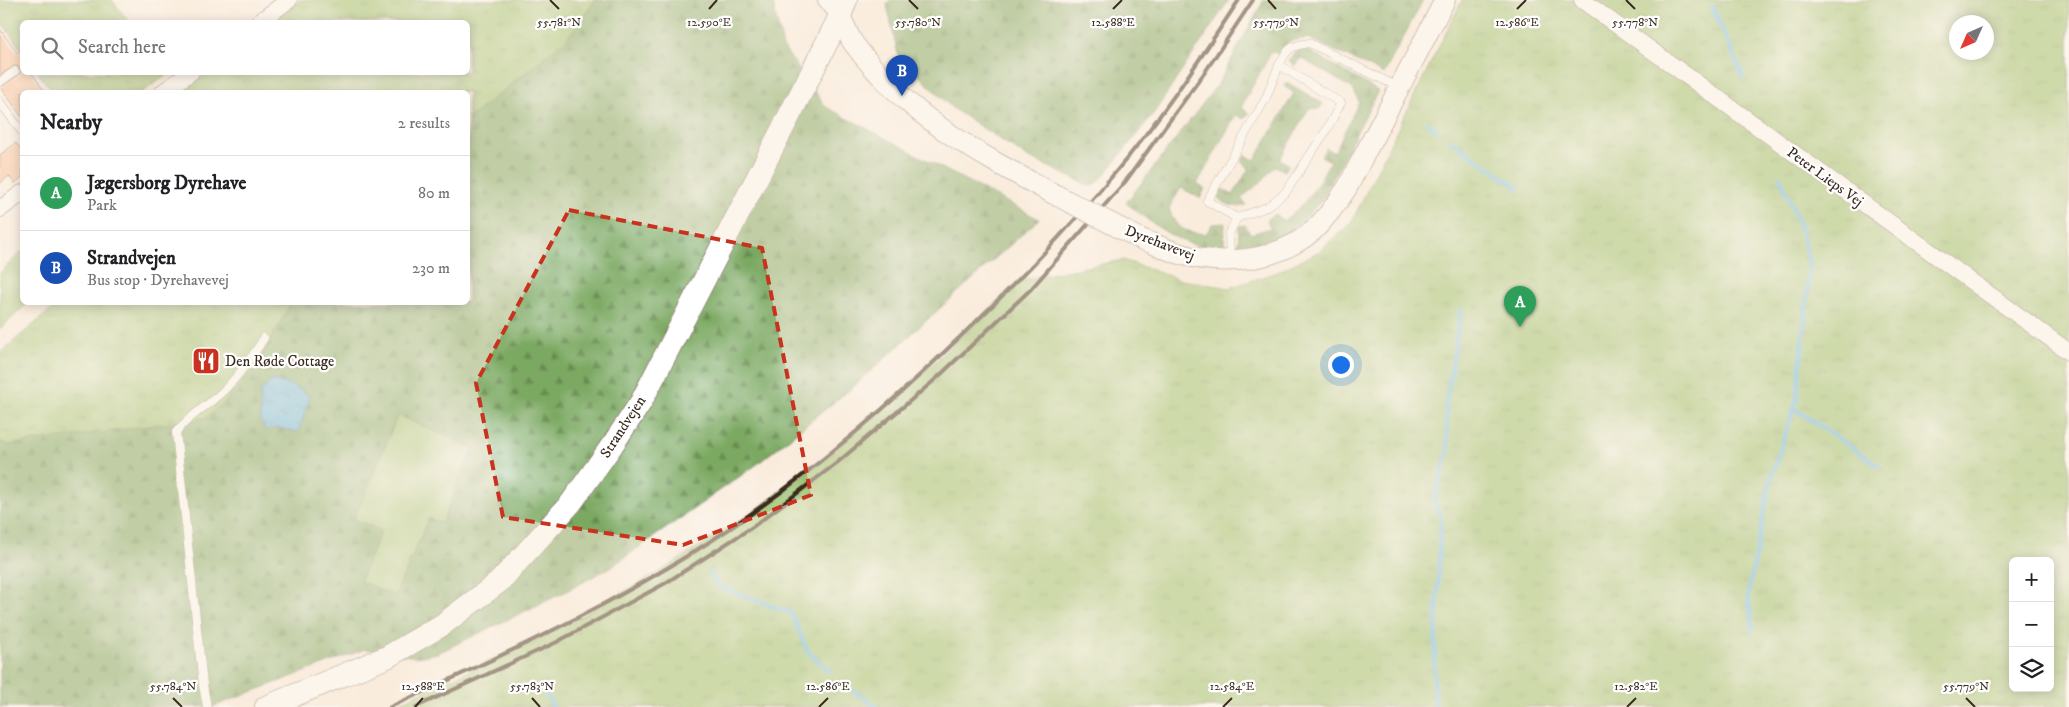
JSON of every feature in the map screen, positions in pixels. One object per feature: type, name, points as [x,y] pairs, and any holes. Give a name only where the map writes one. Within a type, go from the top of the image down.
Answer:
[{"type":"main road","name":"Strandvejen","points":[[266,707],[387,657],[442,625],[499,582],[571,503],[641,402],[842,4]]},
{"type":"street","points":[[262,20],[289,0]]},
{"type":"street","name":"Dyrehavevej","points":[[842,4],[853,43],[894,88],[929,121],[972,150],[1141,239],[1178,253],[1200,258],[1230,261],[1258,258],[1285,248],[1312,231],[1331,212],[1347,188],[1445,0]]},
{"type":"street","name":"Peter Lieps Vej","points":[[1582,0],[2069,352]]},
{"type":"street","points":[[166,90],[187,75]]},
{"type":"street","points":[[0,209],[20,194]]},
{"type":"lane","points":[[1237,218],[1207,201],[1266,98],[1287,50],[1294,46],[1310,43],[1400,88]]},
{"type":"lane","points":[[1230,261],[1229,233],[1237,218],[1267,207],[1286,192],[1327,129],[1341,103],[1279,65]]},
{"type":"lane","points":[[0,82],[15,71]]},
{"type":"lane","points":[[0,102],[20,129]]},
{"type":"lane","points":[[207,707],[202,685],[176,432],[188,418],[223,391],[247,365],[264,338]]},
{"type":"highlighted area","points":[[569,210],[762,248],[811,495],[683,545],[503,517],[476,383]]},
{"type":"green space","points":[[0,0],[112,0],[127,20],[20,20],[20,48],[0,20]]},
{"type":"green space","points":[[300,0],[595,0],[567,39],[470,117],[470,90],[184,90],[204,75],[470,75],[470,20],[274,20]]},
{"type":"green space","points":[[595,0],[772,0],[783,47],[826,107],[1039,219],[853,387],[756,465],[611,567],[563,593],[438,653],[416,657],[365,649],[212,707],[0,707],[0,441],[7,445],[183,305],[470,305],[470,117],[567,39]],"holes":[[[398,415],[473,448],[442,523],[429,518],[360,581],[381,531],[355,519]]]},
{"type":"green space","points":[[890,0],[1229,0],[1154,113],[1101,179],[1092,187],[1027,157],[952,108],[898,55],[887,5]]},
{"type":"green space","points":[[1264,0],[1423,0],[1384,74],[1308,38],[1290,41],[1278,54],[1272,51],[1241,107],[1249,113],[1244,119],[1236,115],[1197,184],[1205,189],[1200,198],[1181,188],[1169,208],[1174,221],[1182,228],[1192,232],[1206,234],[1212,224],[1225,223],[1224,247],[1196,245],[1159,228],[1126,203],[1218,84]]},
{"type":"green space","points":[[1462,0],[2069,0],[2069,707],[390,707],[550,633],[658,573],[746,517],[830,455],[929,367],[1020,280],[1123,260],[1181,280],[1229,288],[1275,273],[1318,252],[1351,223]]},
{"type":"green space","points":[[1307,50],[1378,91],[1321,201],[1300,224],[1274,241],[1252,247],[1238,247],[1239,226],[1245,225],[1251,234],[1270,228],[1267,219],[1276,214],[1283,221],[1305,201],[1321,179],[1330,161],[1321,156],[1326,148],[1334,153],[1359,102],[1353,89],[1301,58],[1294,66],[1289,60],[1296,51]]},
{"type":"green space","points":[[40,75],[167,75],[145,90],[51,90]]},
{"type":"green space","points":[[1287,82],[1323,104],[1319,109],[1309,108],[1280,159],[1289,165],[1285,171],[1275,166],[1261,182],[1241,198],[1246,205],[1234,206],[1224,202],[1218,198],[1222,189],[1233,195],[1249,168],[1241,162],[1245,155],[1255,160],[1294,93],[1284,86]]},
{"type":"green space","points":[[20,253],[20,305],[26,305],[0,329],[0,273]]},
{"type":"green space","points":[[57,305],[290,305],[255,368],[225,402],[206,418],[8,445],[0,441],[0,353]]},
{"type":"green space","points":[[398,415],[473,448],[442,523],[429,518],[395,596],[360,581],[381,531],[354,519]]},
{"type":"water","points":[[273,380],[297,387],[310,397],[299,430],[296,432],[280,428],[266,430],[260,421],[261,391]]},
{"type":"building","points":[[0,29],[17,53],[20,51],[20,69],[18,66],[14,66],[0,75]]},
{"type":"building","points":[[20,73],[20,75],[33,75],[44,90],[20,90],[20,114],[1,87]]},
{"type":"building","points":[[16,143],[20,148],[20,179],[15,183],[9,176],[0,183],[0,155]]},
{"type":"building","name":"Den Røde Cottage","points":[[208,348],[218,358],[203,374],[193,365]]},
{"type":"waterway","points":[[1712,6],[1743,77]]},
{"type":"waterway","points":[[1427,123],[1437,130]]},
{"type":"waterway","points":[[1450,140],[1518,188]]},
{"type":"waterway","points":[[1753,631],[1748,594],[1770,482],[1797,398],[1810,266],[1799,223],[1780,177]]},
{"type":"waterway","points":[[1435,707],[1434,674],[1441,517],[1434,501],[1448,452],[1446,404],[1461,310]]},
{"type":"waterway","points":[[1794,408],[1879,466]]},
{"type":"waterway","points":[[710,574],[720,587],[791,613],[808,652],[829,671]]},
{"type":"waterway","points":[[842,683],[877,707]]},
{"type":"waterway","points":[[541,685],[553,707]]},
{"type":"railway","points":[[390,707],[528,643],[663,571],[776,496],[857,431],[909,385],[1020,279],[1077,217],[1114,174],[1163,111],[1239,0]]},
{"type":"railway","points":[[416,707],[555,643],[664,584],[754,526],[838,462],[937,378],[1031,289],[1125,182],[1205,72],[1253,0]]},
{"type":"place","name":"Strandvejen","points":[[902,96]]},
{"type":"place","name":"Jægersborg Dyrehave","points":[[1520,327]]},
{"type":"place","name":"Den Røde Cottage","points":[[206,361]]}]
